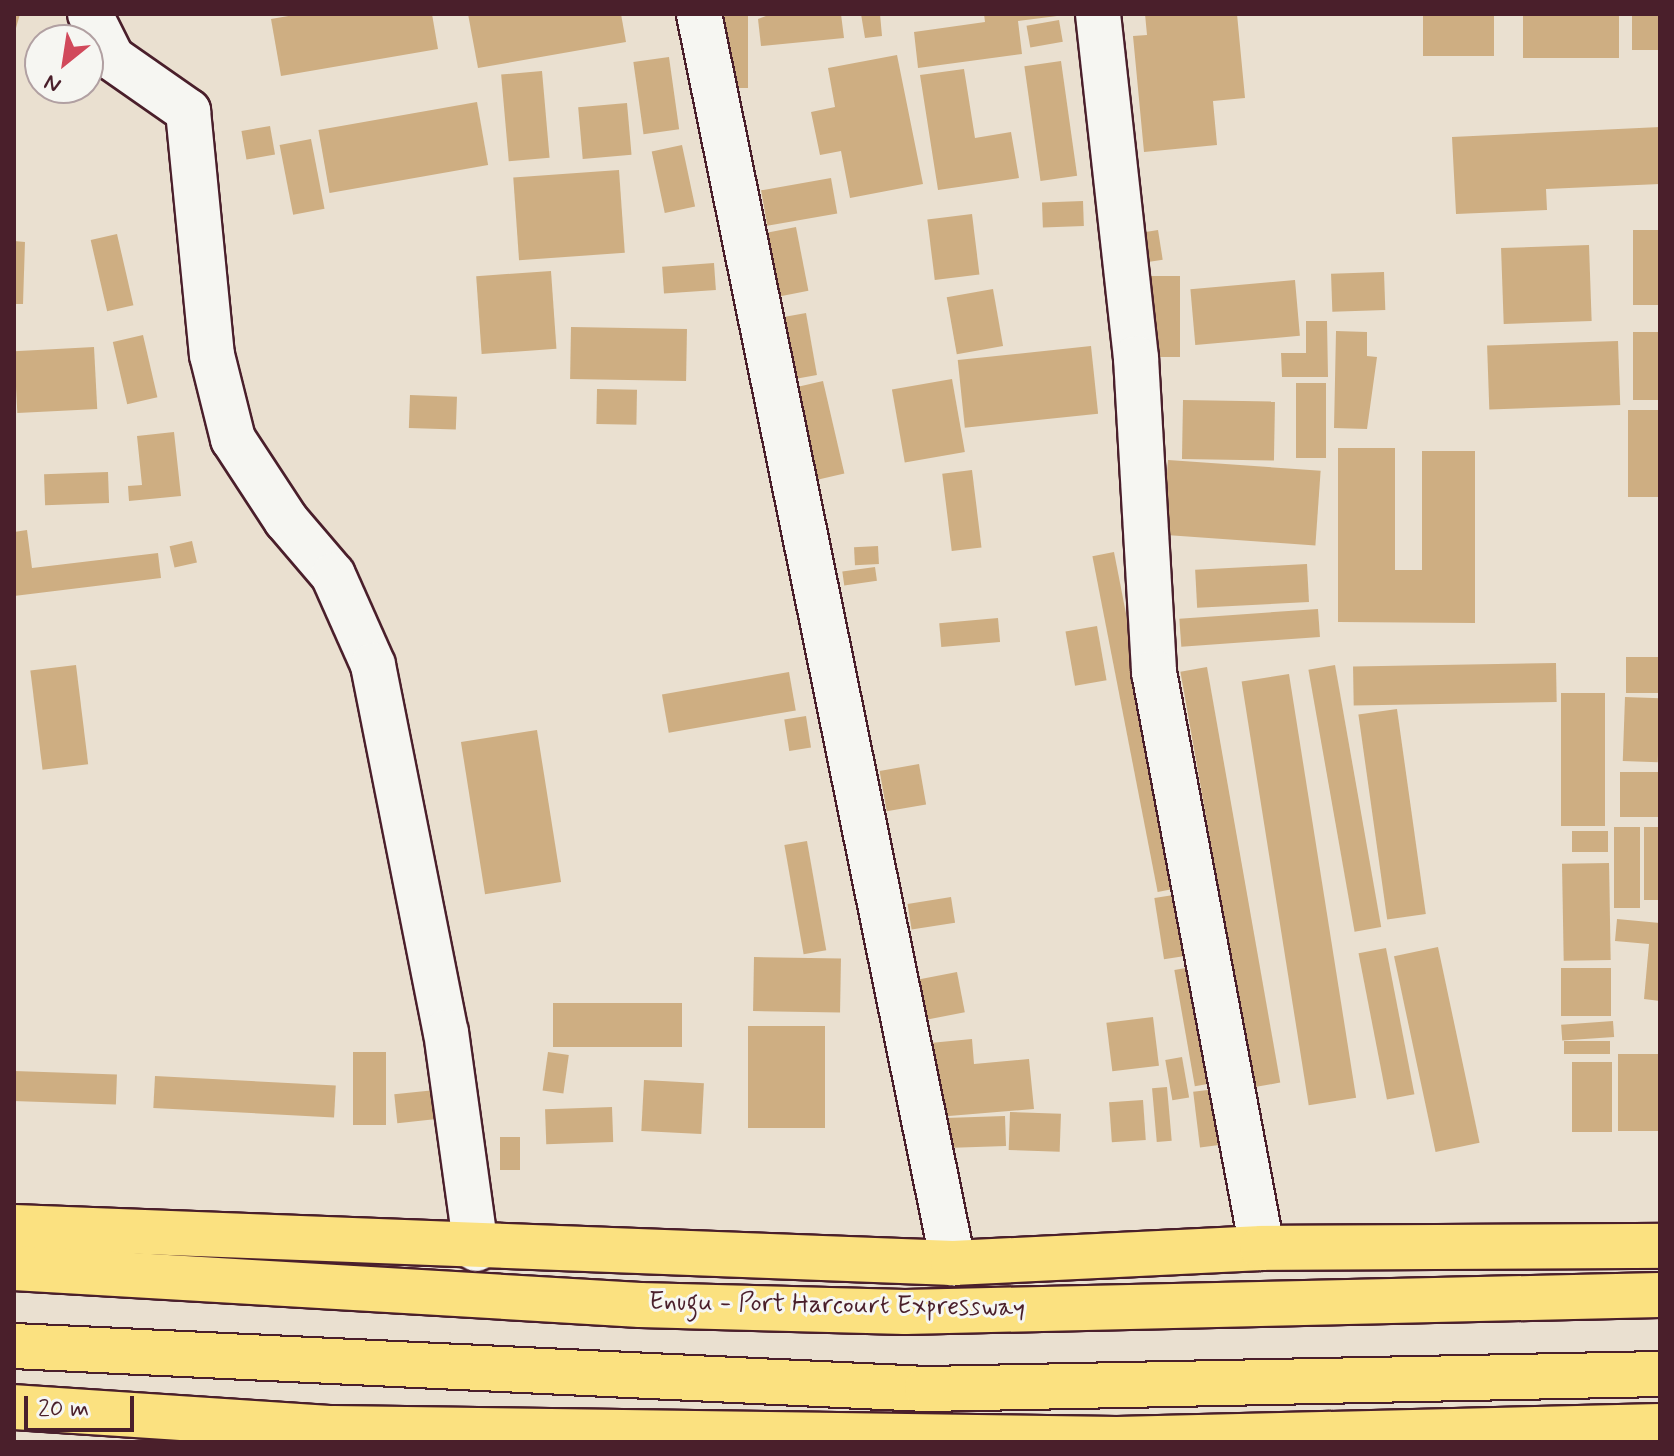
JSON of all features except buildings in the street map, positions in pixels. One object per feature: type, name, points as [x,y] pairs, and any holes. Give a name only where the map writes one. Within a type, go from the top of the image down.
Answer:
[{"type":"main road","name":"Enugu - Port Harcourt Expressway","points":[[14,1227],[476,1249],[953,1263],[1262,1248],[1660,1246]]},
{"type":"main road","name":"Enugu - Port Harcourt Expressway","points":[[14,1268],[640,1305],[905,1312],[1660,1295]]},
{"type":"main road","points":[[14,1346],[927,1389],[1660,1374]]},
{"type":"main road","points":[[14,1407],[334,1435],[1117,1439],[1426,1437],[1660,1426]]},
{"type":"street","points":[[90,14],[112,58],[188,111],[212,355],[233,439],[286,520],[333,575],[373,665],[446,1032],[476,1249]]},
{"type":"street","points":[[699,14],[953,1263]]},
{"type":"street","points":[[1098,14],[1136,358],[1154,672],[1262,1248]]}]
